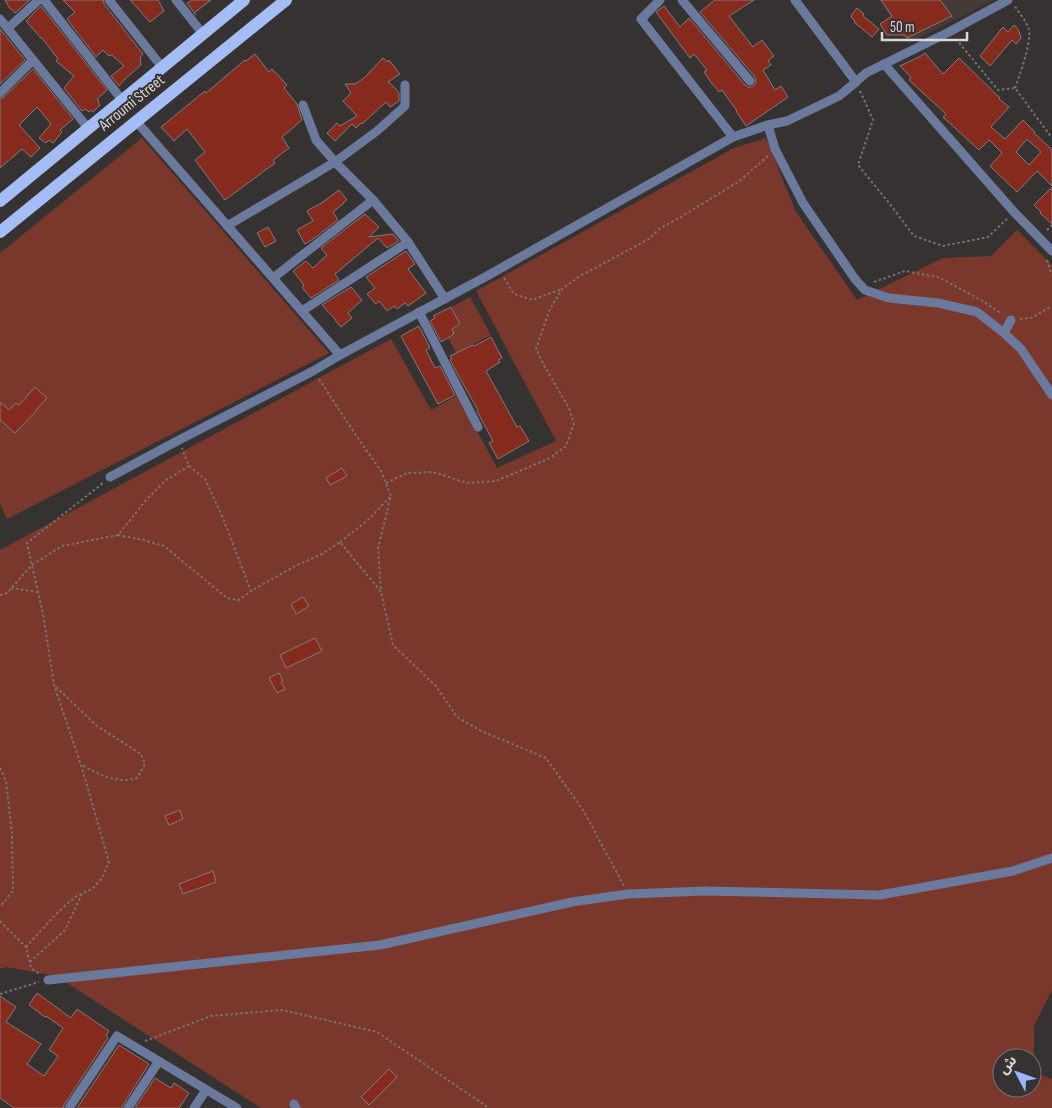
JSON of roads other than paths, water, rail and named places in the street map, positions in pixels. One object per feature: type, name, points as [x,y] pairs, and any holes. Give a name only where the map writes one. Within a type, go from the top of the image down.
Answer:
[{"type":"main road","name":"Arroumi Street","points":[[0,201],[244,0]]},
{"type":"main road","name":"Arroumi Street","points":[[0,232],[286,0]]},
{"type":"street","points":[[8,28],[39,0]]},
{"type":"street","points":[[44,0],[122,100]]},
{"type":"street","points":[[109,0],[162,68]]},
{"type":"street","points":[[176,0],[203,34]]},
{"type":"street","points":[[660,0],[641,19],[733,137]]},
{"type":"street","points":[[682,0],[750,81]]},
{"type":"street","points":[[796,0],[856,82]]},
{"type":"street","points":[[110,477],[313,371],[445,299],[733,137],[768,125],[787,121],[839,96],[866,73],[1010,0]]},
{"type":"street","points":[[0,19],[88,128]]},
{"type":"street","points":[[0,93],[34,60]]},
{"type":"street","points":[[884,64],[1014,212],[1052,251]]},
{"type":"street","points":[[227,226],[335,162],[377,131],[405,106],[405,85]]},
{"type":"street","points":[[303,105],[316,140],[373,200],[408,242],[445,299]]},
{"type":"street","points":[[136,121],[340,355]]},
{"type":"street","points":[[768,125],[775,149],[803,203],[855,279],[865,290],[888,298],[938,303],[977,312],[1021,349],[1052,395]]},
{"type":"street","points":[[273,278],[373,200]]},
{"type":"street","points":[[302,311],[408,242]]},
{"type":"street","points":[[419,312],[478,427]]},
{"type":"street","points":[[1004,333],[1011,320]]},
{"type":"street","points":[[48,980],[380,945],[572,902],[628,894],[705,891],[880,895],[1013,871],[1052,858]]},
{"type":"street","points":[[69,1108],[117,1036],[236,1108]]},
{"type":"street","points":[[128,1108],[159,1061]]},
{"type":"street","points":[[194,1108],[206,1090]]}]
